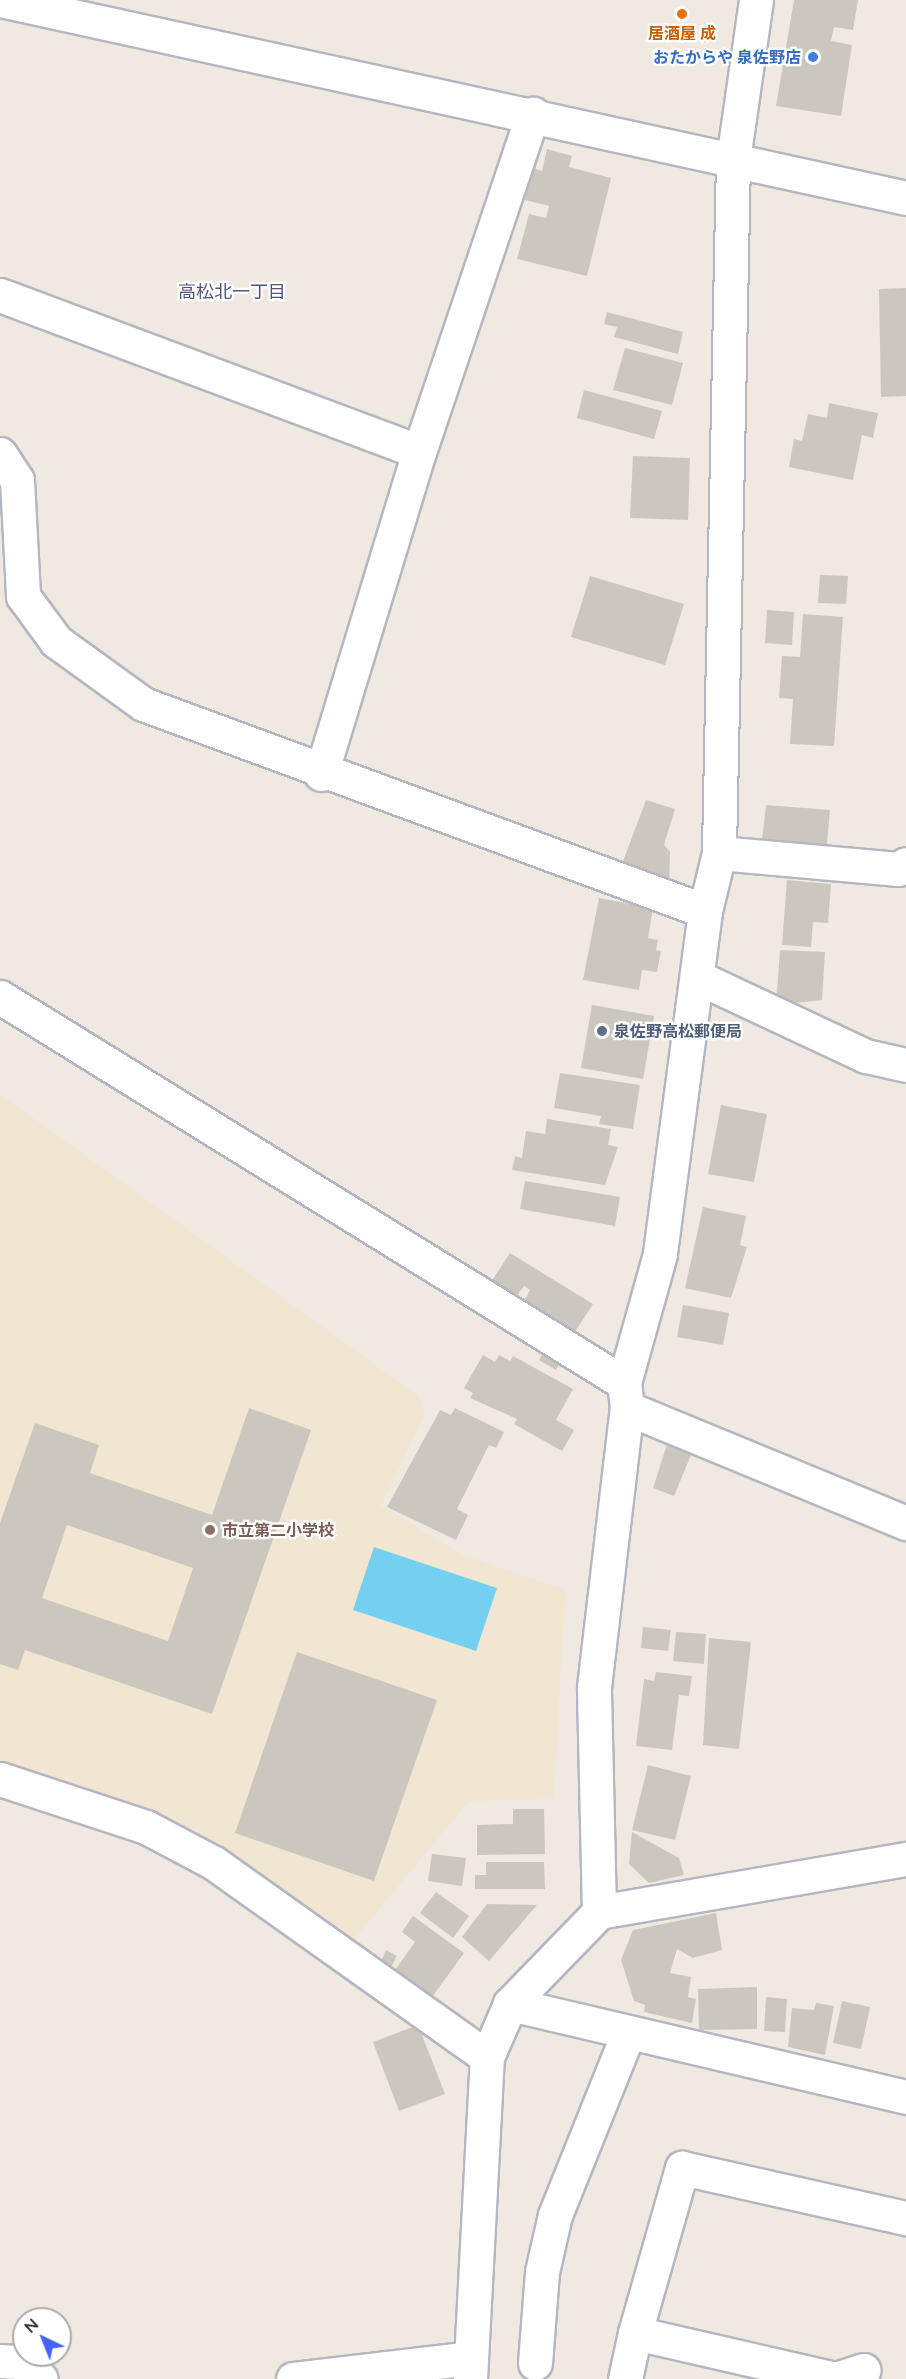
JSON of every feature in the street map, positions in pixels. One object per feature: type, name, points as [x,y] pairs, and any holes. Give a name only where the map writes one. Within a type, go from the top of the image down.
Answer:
[{"type":"street","points":[[0,0],[533,114],[906,198]]},
{"type":"street","points":[[598,1912],[594,1687],[625,1395],[660,1254],[705,911],[719,853],[733,159],[756,0]]},
{"type":"street","points":[[321,774],[418,452],[533,114]]},
{"type":"street","points":[[0,295],[418,452]]},
{"type":"street","points":[[0,454],[17,480],[9,532],[23,596],[56,641],[143,704],[321,774],[705,911]]},
{"type":"street","points":[[719,853],[898,869],[906,864]]},
{"type":"street","points":[[697,977],[866,1056],[906,1065]]},
{"type":"street","points":[[0,997],[625,1395],[906,1523]]},
{"type":"street","points":[[0,1779],[146,1827],[214,1863],[487,2057]]},
{"type":"street","points":[[292,2379],[471,2368],[487,2057],[510,2004],[598,1912],[906,1859]]},
{"type":"street","points":[[510,2004],[906,2097]]},
{"type":"street","points":[[535,2363],[542,2272],[555,2215],[628,2033]]},
{"type":"street","points":[[625,2379],[635,2333],[682,2168],[906,2218]]},
{"type":"street","points":[[635,2333],[836,2379],[864,2370]]},
{"type":"street","points":[[0,2361],[22,2362],[41,2379]]},
{"type":"shaded area","name":"市立第二小学校","points":[[0,1094],[417,1395],[425,1414],[381,1506],[461,1554],[565,1590],[554,1799],[469,1801],[350,1944],[0,1764]]},
{"type":"water","points":[[374,1547],[497,1588],[476,1651],[353,1610]]},
{"type":"building","points":[[794,0],[858,0],[853,30],[834,27],[831,41],[852,45],[841,116],[776,106]]},
{"type":"building","points":[[547,149],[572,156],[569,167],[611,178],[587,276],[517,259],[529,214],[546,218],[549,206],[525,200],[533,168],[542,171]]},
{"type":"building","points":[[906,288],[906,396],[881,397],[879,289]]},
{"type":"building","points":[[607,312],[683,332],[678,354],[614,337],[617,327],[604,324]]},
{"type":"building","points":[[625,348],[683,363],[672,405],[613,390]]},
{"type":"building","points":[[584,390],[662,411],[654,439],[577,418]]},
{"type":"building","points":[[829,403],[878,413],[873,438],[862,435],[853,480],[789,467],[794,439],[802,441],[808,414],[827,418]]},
{"type":"building","points":[[633,456],[690,458],[688,520],[630,518]]},
{"type":"building","points":[[820,575],[848,576],[846,604],[818,603]]},
{"type":"building","points":[[590,576],[684,604],[665,665],[571,637]]},
{"type":"building","points":[[767,610],[794,612],[792,645],[765,643]]},
{"type":"building","points":[[803,614],[843,617],[834,746],[790,744],[793,699],[779,698],[782,656],[800,657]]},
{"type":"building","points":[[646,800],[675,809],[664,845],[670,852],[669,889],[619,872]]},
{"type":"building","points":[[766,805],[830,810],[826,855],[761,849]]},
{"type":"building","points":[[787,880],[831,884],[828,923],[813,922],[811,947],[782,945]]},
{"type":"building","points":[[599,898],[653,908],[648,938],[658,940],[656,950],[661,951],[657,972],[642,970],[639,990],[583,980]]},
{"type":"building","points":[[780,950],[825,952],[822,1000],[776,1005]]},
{"type":"building","points":[[592,1005],[654,1016],[643,1079],[581,1068]]},
{"type":"building","points":[[560,1073],[640,1085],[633,1129],[599,1124],[601,1116],[554,1108]]},
{"type":"building","points":[[721,1105],[767,1114],[754,1182],[708,1174]]},
{"type":"building","points":[[547,1119],[611,1129],[608,1145],[618,1147],[605,1185],[512,1170],[515,1156],[522,1158],[526,1131],[545,1134]]},
{"type":"building","points":[[525,1181],[620,1197],[615,1226],[520,1209]]},
{"type":"building","points":[[703,1207],[746,1216],[740,1245],[747,1247],[731,1298],[685,1288]]},
{"type":"building","points":[[510,1253],[593,1304],[571,1338],[520,1308],[530,1290],[524,1286],[515,1298],[491,1282]]},
{"type":"building","points":[[683,1305],[729,1313],[723,1345],[677,1337]]},
{"type":"building","points":[[545,1350],[562,1360],[556,1370],[539,1360]]},
{"type":"building","points":[[483,1355],[495,1362],[499,1355],[510,1361],[513,1356],[573,1389],[556,1420],[574,1430],[562,1451],[514,1424],[517,1419],[470,1398],[473,1393],[464,1388]]},
{"type":"building","points":[[249,1408],[311,1430],[212,1714],[25,1650],[18,1670],[0,1664],[0,1523],[35,1423],[99,1445],[90,1473],[212,1515]],"holes":[[[67,1525],[193,1568],[168,1641],[42,1598]]]},
{"type":"building","points":[[455,1408],[504,1432],[496,1448],[489,1445],[457,1509],[468,1515],[456,1540],[387,1507],[440,1410],[451,1415]]},
{"type":"building","points":[[671,1432],[696,1443],[674,1496],[653,1488]]},
{"type":"building","points":[[643,1627],[671,1630],[668,1651],[641,1648]]},
{"type":"building","points":[[676,1632],[706,1634],[704,1664],[673,1661]]},
{"type":"building","points":[[709,1638],[751,1642],[739,1749],[703,1745]]},
{"type":"building","points":[[297,1652],[437,1700],[374,1881],[235,1833]]},
{"type":"building","points":[[656,1672],[692,1676],[689,1696],[679,1695],[672,1750],[636,1746],[644,1679],[654,1681]]},
{"type":"building","points":[[648,1765],[691,1776],[675,1840],[632,1830]]},
{"type":"building","points":[[513,1809],[544,1809],[545,1854],[477,1855],[477,1825],[513,1824]]},
{"type":"building","points":[[632,1832],[679,1858],[684,1875],[649,1883],[629,1864]]},
{"type":"building","points":[[432,1854],[466,1858],[462,1886],[428,1881]]},
{"type":"building","points":[[486,1862],[544,1862],[545,1889],[475,1889],[475,1875],[486,1875]]},
{"type":"building","points":[[436,1892],[469,1916],[453,1938],[420,1913]]},
{"type":"building","points":[[487,1904],[537,1905],[489,1961],[462,1937]]},
{"type":"building","points":[[716,1913],[722,1950],[693,1958],[677,1949],[670,1973],[691,1977],[688,1997],[696,1999],[692,2023],[644,2012],[645,2005],[634,2001],[621,1960],[633,1930]]},
{"type":"building","points":[[413,1916],[464,1953],[432,1997],[395,1970],[415,1942],[402,1932]]},
{"type":"building","points":[[386,1950],[397,1956],[391,1967],[381,1962]]},
{"type":"building","points":[[757,1987],[757,2029],[699,2030],[698,1989]]},
{"type":"building","points":[[766,1997],[787,1999],[785,2032],[764,2031]]},
{"type":"building","points":[[842,2001],[870,2007],[861,2049],[833,2043]]},
{"type":"building","points":[[816,2003],[834,2006],[825,2055],[788,2047],[792,2008],[814,2010]]},
{"type":"building","points":[[418,2025],[445,2094],[399,2111],[373,2042]]},
{"type":"place","name":"居酒屋 成","points":[[682,14]]},
{"type":"place","name":"おたからや 泉佐野店","points":[[813,57]]},
{"type":"place","name":"泉佐野高松郵便局","points":[[602,1031]]},
{"type":"place","name":"市立第二小学校","points":[[210,1530]]},
{"type":"district","name":"高松北一丁目","points":[[232,291]]}]
